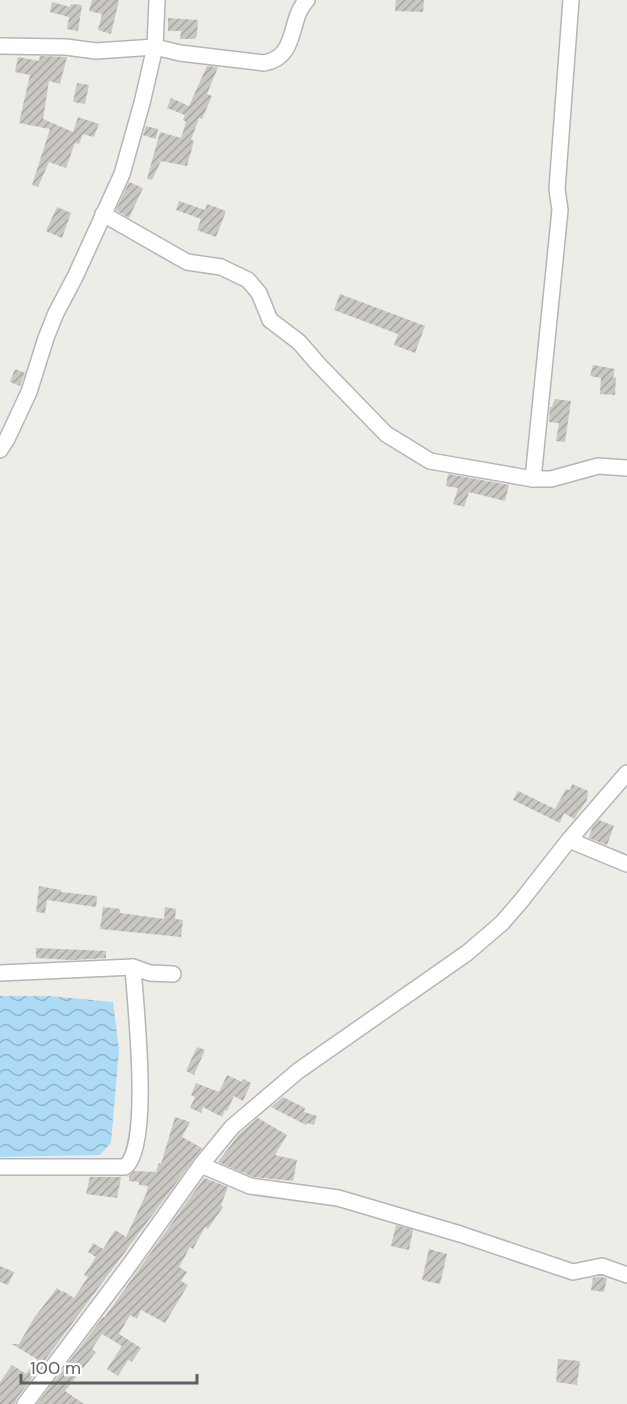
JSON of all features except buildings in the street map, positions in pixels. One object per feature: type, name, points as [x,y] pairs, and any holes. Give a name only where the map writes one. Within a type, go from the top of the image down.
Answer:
[{"type":"street","points":[[0,450],[29,392],[56,313],[122,174],[155,47],[157,0]]},
{"type":"street","points":[[0,46],[66,47],[96,51],[155,47],[180,53],[255,63],[272,62],[287,47],[301,8],[307,0]]},
{"type":"street","points":[[533,479],[560,210],[556,189],[571,0]]},
{"type":"street","points":[[103,214],[187,262],[221,267],[248,280],[259,293],[270,320],[299,342],[386,434],[430,461],[533,479],[551,479],[598,466],[627,468]]},
{"type":"street","points":[[25,1404],[135,1258],[201,1164],[232,1127],[298,1071],[467,953],[492,932],[521,902],[569,840],[627,773]]},
{"type":"street","points":[[569,840],[627,864]]},
{"type":"street","points":[[0,973],[133,967],[150,973],[173,974]]},
{"type":"street","points":[[0,1167],[128,1166],[138,1140],[141,1112],[133,967]]},
{"type":"street","points":[[201,1164],[250,1186],[338,1198],[460,1234],[573,1272],[602,1266],[627,1275]]},
{"type":"water","points":[[0,996],[50,996],[113,1002],[119,1050],[111,1143],[100,1155],[0,1157]]}]
